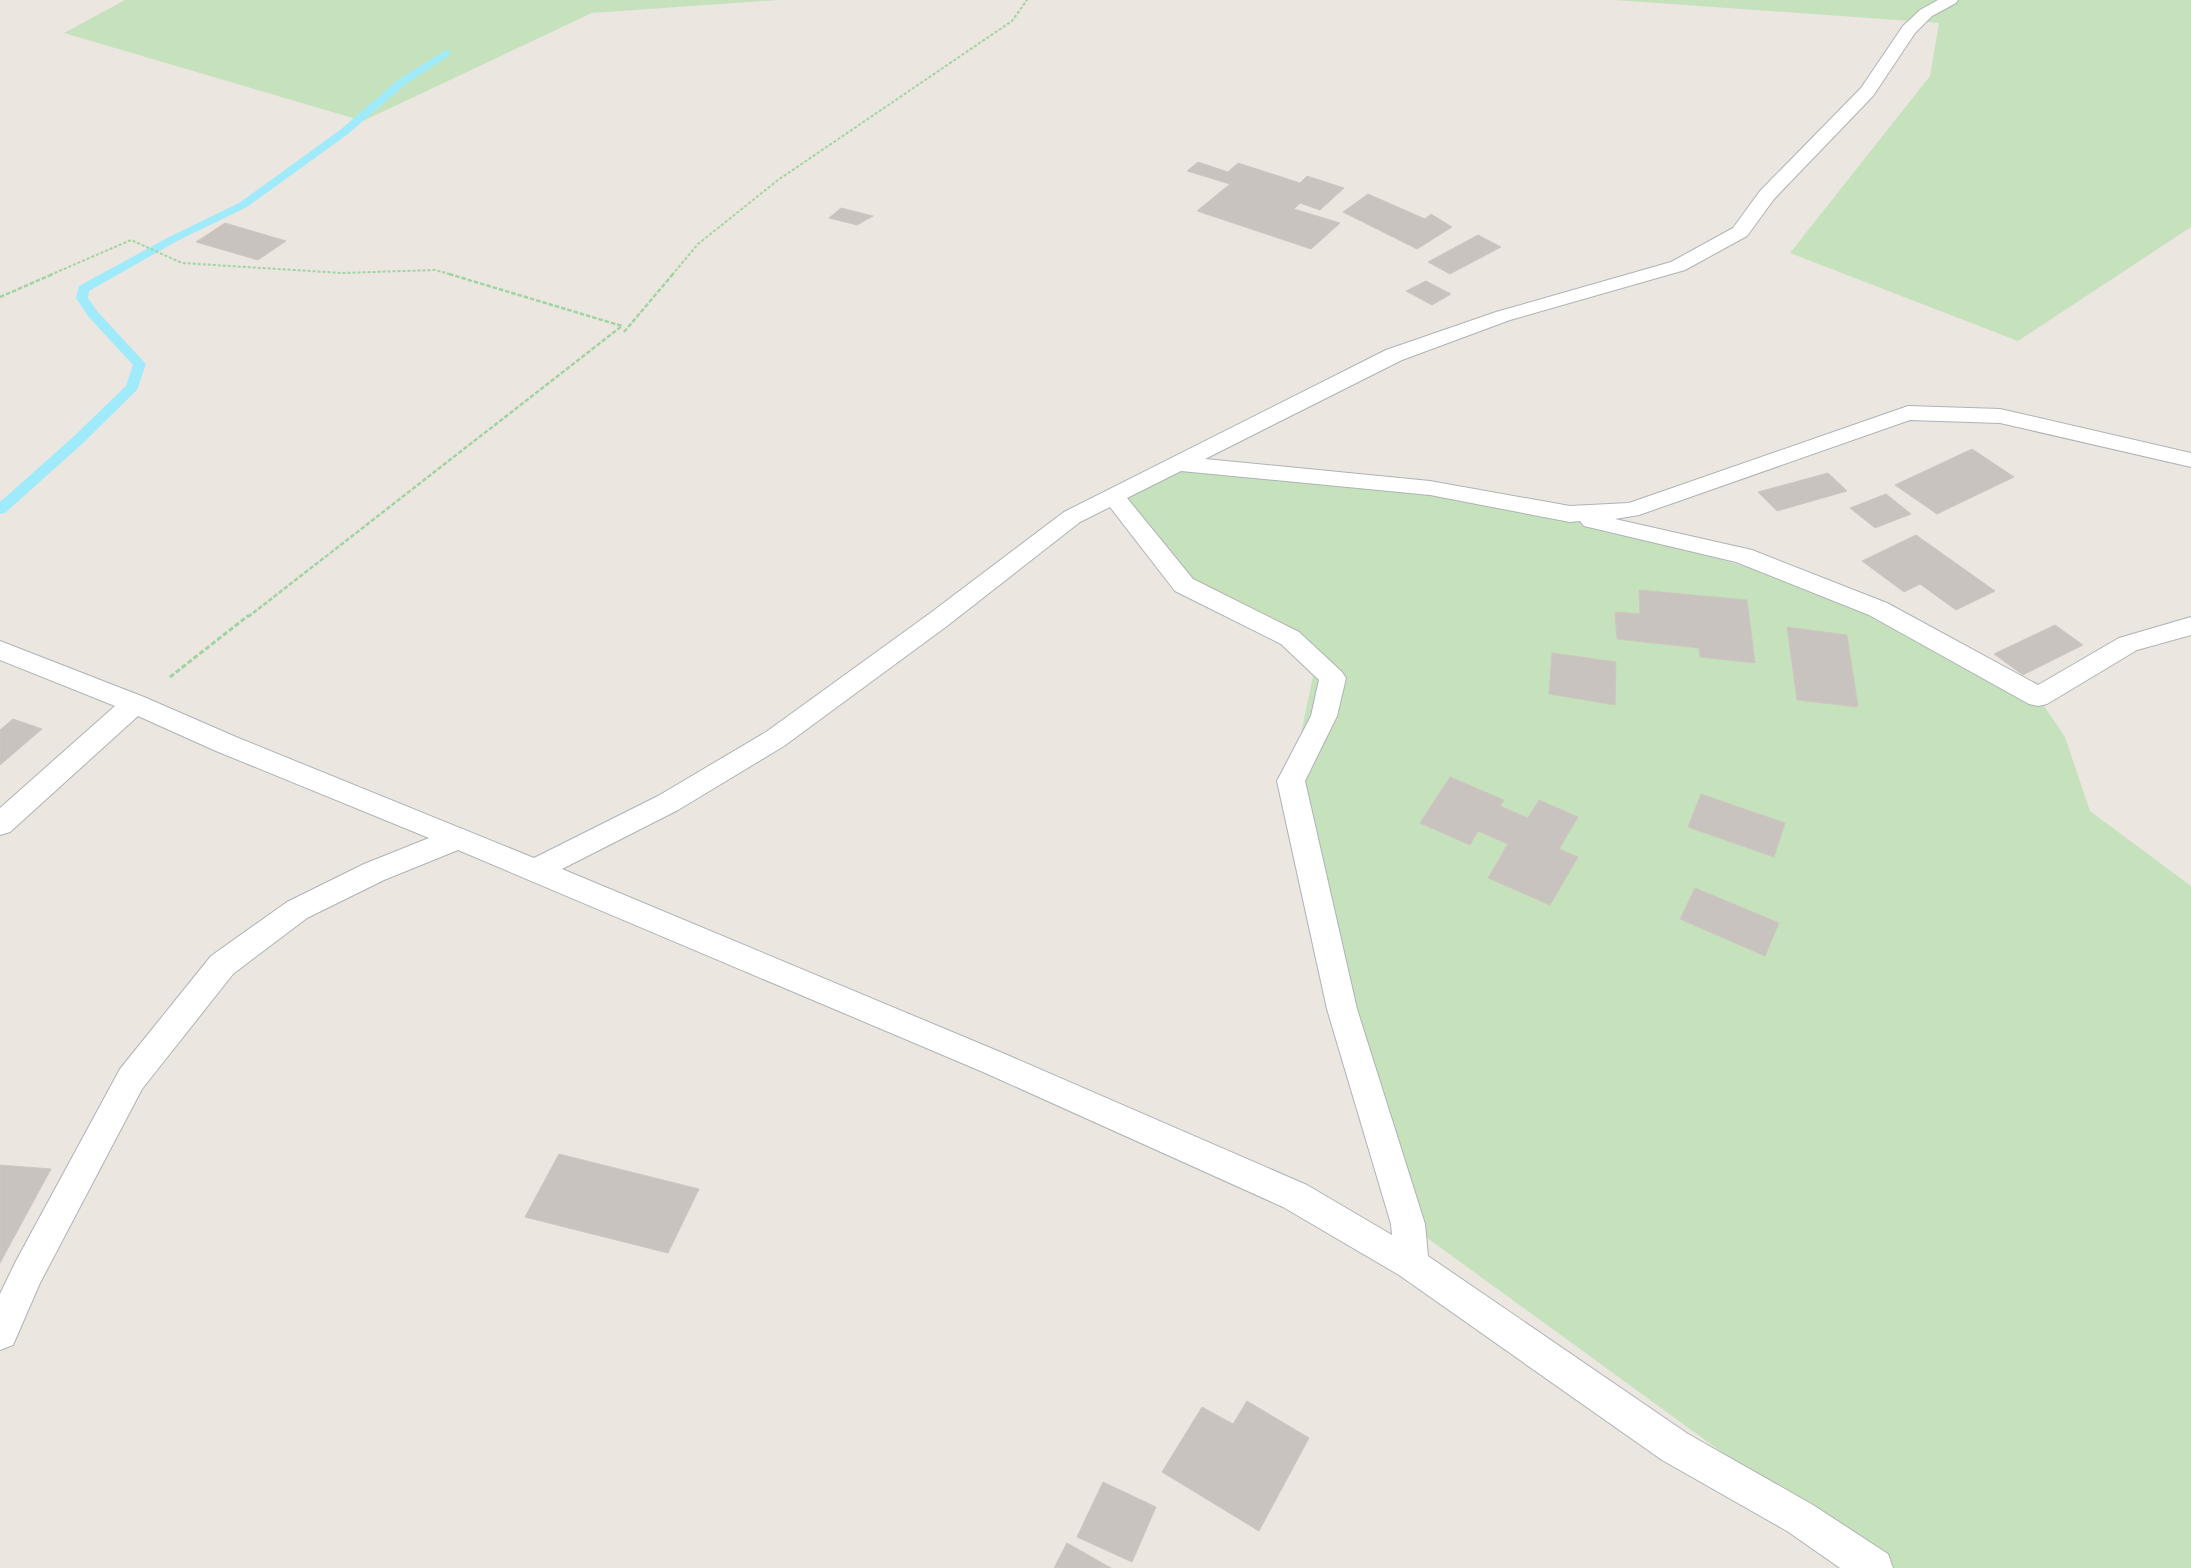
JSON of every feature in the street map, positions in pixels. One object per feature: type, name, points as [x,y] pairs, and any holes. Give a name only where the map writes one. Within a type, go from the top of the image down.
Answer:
[{"type":"street","points":[[535,870],[668,803],[776,740],[938,620],[1072,517],[1267,417],[1394,355],[1504,316],[1678,266],[1740,232],[1768,196],[1867,92],[1909,30],[1926,13],[1950,0]]},
{"type":"street","points":[[1178,464],[1430,488],[1570,514],[1631,510],[1908,413],[2000,416],[2191,460]]},
{"type":"street","points":[[1113,496],[1184,585],[1290,638],[1333,678],[1324,716],[1291,781],[1342,1009],[1408,1224],[1410,1264]]},
{"type":"street","points":[[1550,511],[1752,560],[1878,609],[2038,697],[2128,644],[2191,626]]},
{"type":"street","points":[[0,650],[136,704],[226,744],[535,870],[994,1063],[1286,1192],[1410,1264],[1675,1447],[1800,1518],[1874,1568]]},
{"type":"street","points":[[0,824],[136,704]]},
{"type":"street","points":[[0,1333],[28,1272],[131,1079],[222,965],[296,910],[374,872],[457,839]]},
{"type":"path","points":[[624,332],[698,244],[778,180],[1012,20],[1027,0]]},
{"type":"path","points":[[0,297],[131,240],[182,263],[342,273],[434,270],[622,326],[136,704]]},
{"type":"green space","points":[[125,0],[780,0],[592,13],[363,121],[64,33]]},
{"type":"green space","points":[[1614,0],[2191,0],[2191,227],[2018,341],[1790,253],[1930,76],[1939,23]]},
{"type":"green space","points":[[1178,464],[1430,488],[1570,514],[1855,600],[2038,697],[2065,737],[2090,811],[2191,886],[2191,1568],[1881,1568],[1408,1224],[1291,781],[1316,662],[1214,600],[1113,496]]},
{"type":"building","points":[[1198,162],[1228,172],[1238,163],[1300,183],[1307,176],[1344,188],[1320,210],[1300,203],[1294,209],[1340,223],[1311,249],[1197,211],[1230,184],[1187,171]]},
{"type":"building","points":[[1368,194],[1425,219],[1431,214],[1452,227],[1417,249],[1343,212]]},
{"type":"building","points":[[841,208],[873,216],[857,225],[829,218]]},
{"type":"building","points":[[225,223],[286,241],[258,260],[196,242]]},
{"type":"building","points":[[1478,235],[1501,247],[1450,274],[1428,262]]},
{"type":"building","points":[[1426,281],[1451,294],[1432,305],[1406,291]]},
{"type":"building","points":[[1972,449],[2014,477],[1937,514],[1895,485]]},
{"type":"building","points":[[1828,473],[1847,491],[1777,511],[1758,492]]},
{"type":"building","points":[[1886,494],[1911,514],[1875,528],[1850,508]]},
{"type":"building","points":[[1916,535],[1995,591],[1956,610],[1920,584],[1904,592],[1862,561]]},
{"type":"building","points":[[1639,590],[1747,600],[1755,663],[1700,657],[1699,648],[1617,639],[1615,612],[1640,614]]},
{"type":"building","points":[[2055,625],[2083,645],[2023,675],[1994,654]]},
{"type":"building","points":[[1787,627],[1847,635],[1858,707],[1797,700]]},
{"type":"building","points":[[1552,653],[1616,662],[1615,705],[1549,694]]},
{"type":"building","points":[[13,719],[42,729],[0,765],[0,730]]},
{"type":"building","points":[[1450,777],[1504,800],[1500,806],[1528,818],[1539,800],[1578,817],[1559,849],[1578,857],[1550,905],[1488,878],[1508,844],[1478,831],[1470,845],[1420,823]]},
{"type":"building","points":[[1701,794],[1785,823],[1774,857],[1688,827]]},
{"type":"building","points":[[1695,888],[1779,923],[1765,956],[1680,919]]},
{"type":"building","points":[[559,1154],[699,1189],[668,1253],[525,1217]]},
{"type":"building","points":[[0,1165],[51,1169],[0,1263]]},
{"type":"building","points":[[1247,1401],[1309,1438],[1259,1531],[1162,1472],[1202,1407],[1233,1424]]},
{"type":"building","points":[[1103,1482],[1156,1507],[1132,1562],[1077,1537]]},
{"type":"building","points":[[1067,1543],[1111,1568],[1054,1568]]},
{"type":"waterway","points":[[0,510],[77,441],[132,387],[140,364],[92,313],[82,298],[83,289],[173,239],[243,205],[344,132],[402,82],[446,53]]}]
